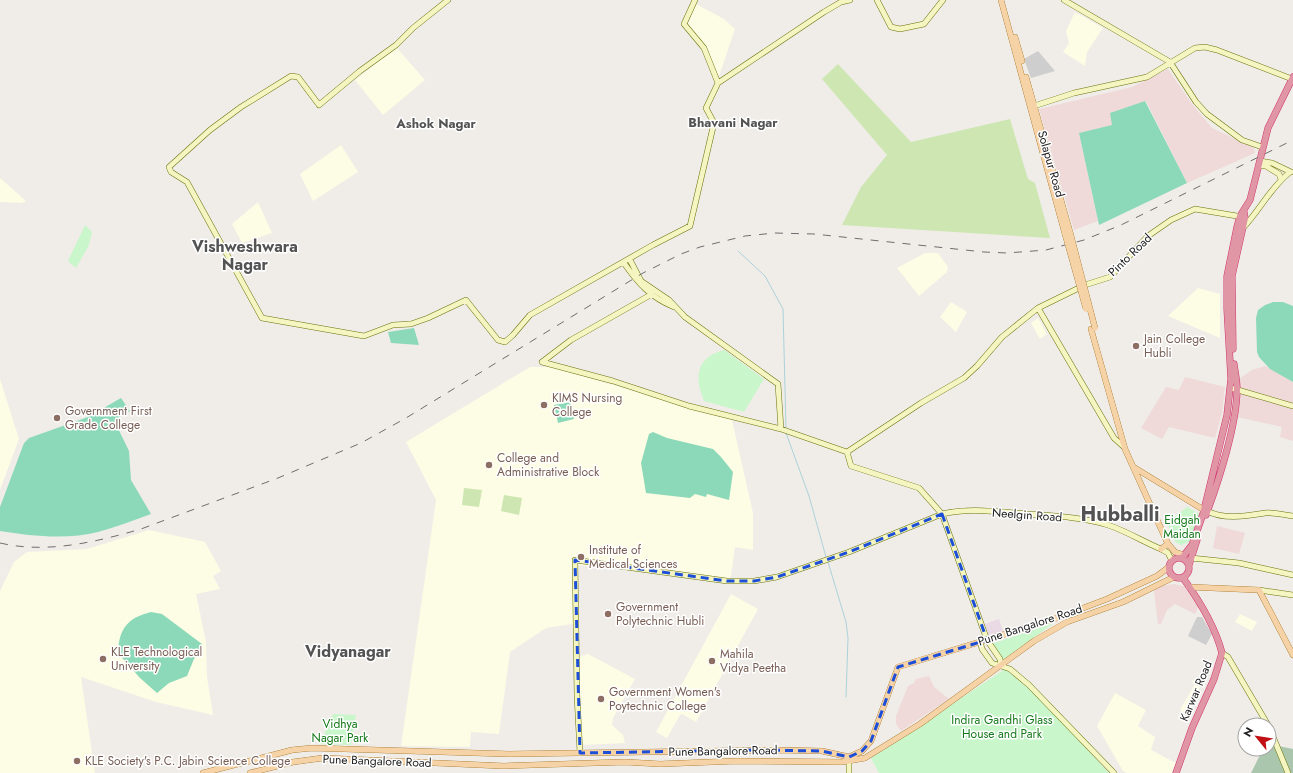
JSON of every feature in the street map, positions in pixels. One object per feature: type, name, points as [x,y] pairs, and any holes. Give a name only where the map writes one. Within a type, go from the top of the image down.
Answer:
[{"type":"highway","points":[[1243,216],[1232,276],[1234,352],[1234,389],[1234,414],[1222,466],[1206,510],[1192,545],[1183,557],[1171,564],[1170,573],[1174,577],[1183,578],[1188,572],[1206,510],[1214,464],[1234,389],[1227,309],[1227,276],[1243,216],[1250,200],[1260,163],[1262,147],[1268,128],[1293,80]]},
{"type":"highway","points":[[1183,557],[1189,565]]},
{"type":"highway","name":"Karwar Road","points":[[1176,773],[1192,728],[1214,679],[1222,653],[1205,613],[1183,578]]},
{"type":"main road","name":"Solapur Road","points":[[1001,0],[1068,233],[1093,328]]},
{"type":"main road","name":"Solapur Road","points":[[1004,0],[1032,107]]},
{"type":"main road","points":[[1093,328],[1124,447],[1168,544],[1175,552],[1183,557]]},
{"type":"main road","points":[[1093,328],[1128,448],[1128,453]]},
{"type":"main road","points":[[1134,468],[1147,477],[1206,510]]},
{"type":"main road","points":[[1142,485],[1142,479],[1147,477]]},
{"type":"main road","points":[[1161,549],[1168,544]]},
{"type":"main road","name":"Pune Bangalore Road","points":[[848,760],[862,751],[871,741],[898,667],[980,641],[988,640],[1107,599],[1157,576],[1171,564]]},
{"type":"main road","name":"Pune Bangalore Road","points":[[250,773],[293,762],[323,758],[504,766],[848,760],[865,758],[877,752],[920,724],[1034,641],[1062,624],[1123,602],[1174,577]]},
{"type":"main road","points":[[1189,586],[1259,590],[1291,646],[1293,655]]},
{"type":"main road","name":"Pune Bangalore Road","points":[[203,773],[217,771],[292,750],[312,748],[509,754],[763,750],[822,751],[848,760]]},
{"type":"street","points":[[448,0],[413,28],[396,45],[360,71],[319,105],[301,79],[295,75],[291,76],[241,107],[210,130],[169,167],[171,172],[187,182],[262,318],[364,336],[393,325],[411,324],[428,318],[466,300],[498,340],[504,342],[513,335],[530,315],[690,226],[714,123],[706,108],[718,83],[824,12],[841,2],[850,0]]},
{"type":"street","points":[[695,0],[684,24],[704,48],[718,83]]},
{"type":"street","points":[[877,0],[891,27],[900,29],[927,22],[943,0]]},
{"type":"street","points":[[1064,0],[1170,62],[1196,102],[1207,114],[1242,140],[1262,147]]},
{"type":"street","points":[[1032,107],[1074,93],[1147,76],[1196,48],[1205,47],[1293,80]]},
{"type":"street","points":[[1260,163],[1272,163],[1291,172]]},
{"type":"street","points":[[1260,163],[1280,174],[1280,179]]},
{"type":"street","points":[[1242,228],[1280,179],[1291,172]]},
{"type":"street","name":"Pinto Road","points":[[847,452],[921,403],[964,378],[977,366],[1002,337],[1038,308],[1082,287],[1110,276],[1148,236],[1171,220],[1195,209],[1208,210],[1220,214],[1243,216]]},
{"type":"street","points":[[630,260],[641,281],[669,300],[674,308]]},
{"type":"street","points":[[624,263],[637,282],[652,294],[674,308],[778,384],[782,429]]},
{"type":"street","points":[[652,294],[571,340],[542,362],[689,406],[789,431],[847,452],[851,466],[919,488],[942,514],[988,640],[1000,659],[1001,665]]},
{"type":"street","points":[[1038,308],[1114,438],[1124,447]]},
{"type":"street","points":[[1234,389],[1293,406]]},
{"type":"street","points":[[1206,510],[1217,516],[1257,515],[1266,513],[1293,516]]},
{"type":"street","name":"Neelgin Road","points":[[580,753],[576,657],[575,560],[745,582],[777,577],[880,540],[942,514],[954,511],[968,511],[1067,517],[1109,526],[1168,553],[1171,564]]},
{"type":"street","points":[[1191,558],[1238,563],[1293,575]]},
{"type":"street","points":[[1259,590],[1293,595]]},
{"type":"street","points":[[980,641],[982,649],[992,663],[1010,668],[1029,685],[1114,773]]},
{"type":"street","points":[[1222,653],[1228,657],[1263,717]]},
{"type":"street","points":[[871,741],[871,745],[877,752]]},
{"type":"street","points":[[1277,747],[1288,773]]},
{"type":"street","points":[[848,760],[851,767],[851,773]]},
{"type":"street","points":[[848,760],[846,765],[851,773]]},
{"type":"highlighted area","points":[[942,514],[987,640],[898,667],[871,741],[862,751],[849,757],[822,751],[756,750],[580,753],[575,560],[727,581],[754,581],[777,577],[849,552]]},
{"type":"shaded area","points":[[696,4],[724,19],[735,29],[719,76],[688,24]]},
{"type":"shaded area","points":[[1075,12],[1103,28],[1087,52],[1085,66],[1063,52],[1069,43],[1066,31]]},
{"type":"shaded area","points":[[396,47],[425,80],[383,115],[355,80]]},
{"type":"shaded area","points":[[1038,51],[1055,71],[1031,78],[1024,59]]},
{"type":"shaded area","points":[[1168,69],[1192,104],[1212,128],[1254,148],[1255,153],[1187,183],[1146,101],[1110,113],[1113,125],[1079,133],[1098,221],[1074,230],[1039,109],[1132,87]]},
{"type":"shaded area","points":[[341,145],[358,172],[313,201],[300,174]]},
{"type":"shaded area","points":[[0,178],[26,201],[22,203],[0,202]]},
{"type":"shaded area","points":[[258,202],[272,233],[242,243],[232,224]]},
{"type":"shaded area","points":[[925,253],[938,253],[948,267],[947,272],[919,296],[897,268]]},
{"type":"shaded area","points":[[1198,288],[1220,294],[1220,338],[1168,316]]},
{"type":"shaded area","points":[[951,302],[967,312],[956,332],[940,317]]},
{"type":"shaded area","points":[[1038,318],[1047,334],[1040,339],[1031,323]]},
{"type":"shaded area","points":[[1265,366],[1293,382],[1293,441],[1280,437],[1282,427],[1237,417],[1239,379],[1252,370]]},
{"type":"shaded area","name":"Institute of Medical Sciences","points":[[530,367],[553,367],[732,420],[753,513],[753,550],[735,547],[731,576],[727,581],[577,565],[579,623],[546,628],[510,652],[499,734],[471,732],[470,747],[401,746],[436,500],[406,442]]},
{"type":"shaded area","points":[[1185,377],[1225,387],[1222,413],[1215,438],[1169,427],[1162,439],[1141,428],[1166,387],[1179,390]]},
{"type":"shaded area","points":[[0,379],[19,439],[0,490]]},
{"type":"shaded area","points":[[1217,526],[1245,533],[1239,554],[1213,548]]},
{"type":"shaded area","name":"KLE Technological University","points":[[149,530],[205,542],[221,571],[213,576],[220,589],[196,594],[206,642],[207,677],[213,715],[156,702],[81,677],[95,773],[0,773],[0,591],[14,562],[27,552],[87,549]]},
{"type":"shaded area","points":[[1174,584],[1187,587],[1199,606],[1195,614],[1175,604],[1167,610],[1161,624],[1158,624],[1154,591],[1155,587]]},
{"type":"shaded area","name":"Mahila Vidya Peetha","points":[[731,594],[758,609],[696,722],[682,714],[680,715],[667,738],[656,732]]},
{"type":"shaded area","points":[[1240,614],[1257,622],[1252,631],[1235,622]]},
{"type":"shaded area","points":[[1197,617],[1202,617],[1212,634],[1206,645],[1188,636]]},
{"type":"shaded area","points":[[999,619],[1003,631],[989,636],[985,624]]},
{"type":"shaded area","name":"Government Women's Poytechnic College","points":[[588,654],[635,679],[613,718],[612,725],[623,735],[625,743],[581,745],[578,657]]},
{"type":"shaded area","points":[[929,676],[934,687],[949,699],[901,731],[896,724],[896,716],[908,686],[914,683],[916,679]]},
{"type":"shaded area","points":[[1194,679],[1198,681],[1196,685],[1200,687],[1189,715],[1180,710],[1195,684],[1192,682]]},
{"type":"shaded area","points":[[1115,693],[1146,710],[1138,726],[1155,737],[1151,750],[1176,763],[1172,773],[1127,773],[1123,771],[1097,726]]},
{"type":"shaded area","points":[[1277,746],[1293,749],[1293,773],[1251,773],[1259,757],[1277,757]]},
{"type":"green space","points":[[838,64],[911,142],[1010,119],[1028,179],[1035,183],[1050,238],[842,225],[861,187],[887,155],[822,79]]},
{"type":"green space","points":[[1145,101],[1187,183],[1099,225],[1079,133],[1112,125],[1110,113]]},
{"type":"green space","points":[[85,225],[92,232],[89,245],[76,268],[68,261]]},
{"type":"green space","points":[[1273,302],[1283,302],[1293,306],[1293,382],[1270,369],[1259,357],[1257,352],[1256,318],[1258,310]]},
{"type":"green space","points":[[414,328],[419,345],[391,343],[388,332]]},
{"type":"green space","points":[[724,350],[764,379],[744,412],[704,401],[701,392],[699,377],[703,363],[715,353]]},
{"type":"green space","points":[[121,398],[130,411],[114,420],[129,451],[131,480],[151,514],[98,532],[74,536],[36,536],[0,531],[0,507],[24,443],[29,438],[88,417]]},
{"type":"green space","points":[[570,402],[574,419],[558,423],[554,405]]},
{"type":"green space","points":[[653,432],[667,438],[713,449],[733,472],[729,500],[707,494],[706,497],[695,494],[690,498],[646,493],[641,463],[649,434]]},
{"type":"green space","points":[[464,488],[482,490],[479,507],[462,505]]},
{"type":"green space","points":[[504,495],[522,498],[519,515],[501,511]]},
{"type":"green space","name":"Eidgah Maidan","points":[[1187,507],[1201,515],[1189,542],[1181,545],[1175,542],[1167,523]]},
{"type":"green space","points":[[151,612],[162,614],[202,644],[187,676],[169,683],[157,693],[140,678],[118,653],[120,637],[130,621],[143,614]]},
{"type":"green space","points":[[1054,623],[1003,660],[991,644]]},
{"type":"green space","name":"Indira Gandhi Glass House and Park","points":[[1005,669],[1036,695],[1109,773],[879,773],[871,758]]},
{"type":"green space","name":"Vidhya Nagar Park","points":[[333,714],[356,715],[351,745],[320,744]]},
{"type":"waterway","points":[[738,251],[765,276],[783,309],[786,428]]},
{"type":"waterway","points":[[786,433],[809,496],[826,557]]},
{"type":"waterway","points":[[828,562],[846,622],[848,638],[846,697]]},
{"type":"railway","points":[[0,543],[18,546],[53,547],[89,542],[124,534],[278,478],[361,443],[406,418],[643,273],[681,254],[700,247],[745,236],[775,233],[814,234],[984,252],[1007,253],[1046,250],[1084,240],[1121,225],[1293,140]]},
{"type":"place","name":"Jain College Hubli","points":[[1136,346]]},
{"type":"place","name":"KIMS Nursing College","points":[[544,405]]},
{"type":"place","name":"Government First Grade College","points":[[57,418]]},
{"type":"place","name":"College and Administrative Block","points":[[489,465]]},
{"type":"place","name":"Institute of Medical Sciences","points":[[581,557]]},
{"type":"place","name":"Government Polytechnic Hubli","points":[[608,614]]},
{"type":"place","name":"KLE Technological University","points":[[103,659]]},
{"type":"place","name":"Mahila Vidya Peetha","points":[[712,661]]},
{"type":"place","name":"Government Women's Poytechnic College","points":[[601,699]]},
{"type":"place","name":"KLE Society's P.C. Jabin Science College","points":[[77,761]]},
{"type":"district","name":"Bhavani Nagar","points":[[733,122]]},
{"type":"district","name":"Ashok Nagar","points":[[436,123]]},
{"type":"district","name":"Vishweshwara Nagar","points":[[245,255]]},
{"type":"district","name":"Hubballi","points":[[1120,514]]},
{"type":"district","name":"Vidyanagar","points":[[348,651]]}]
